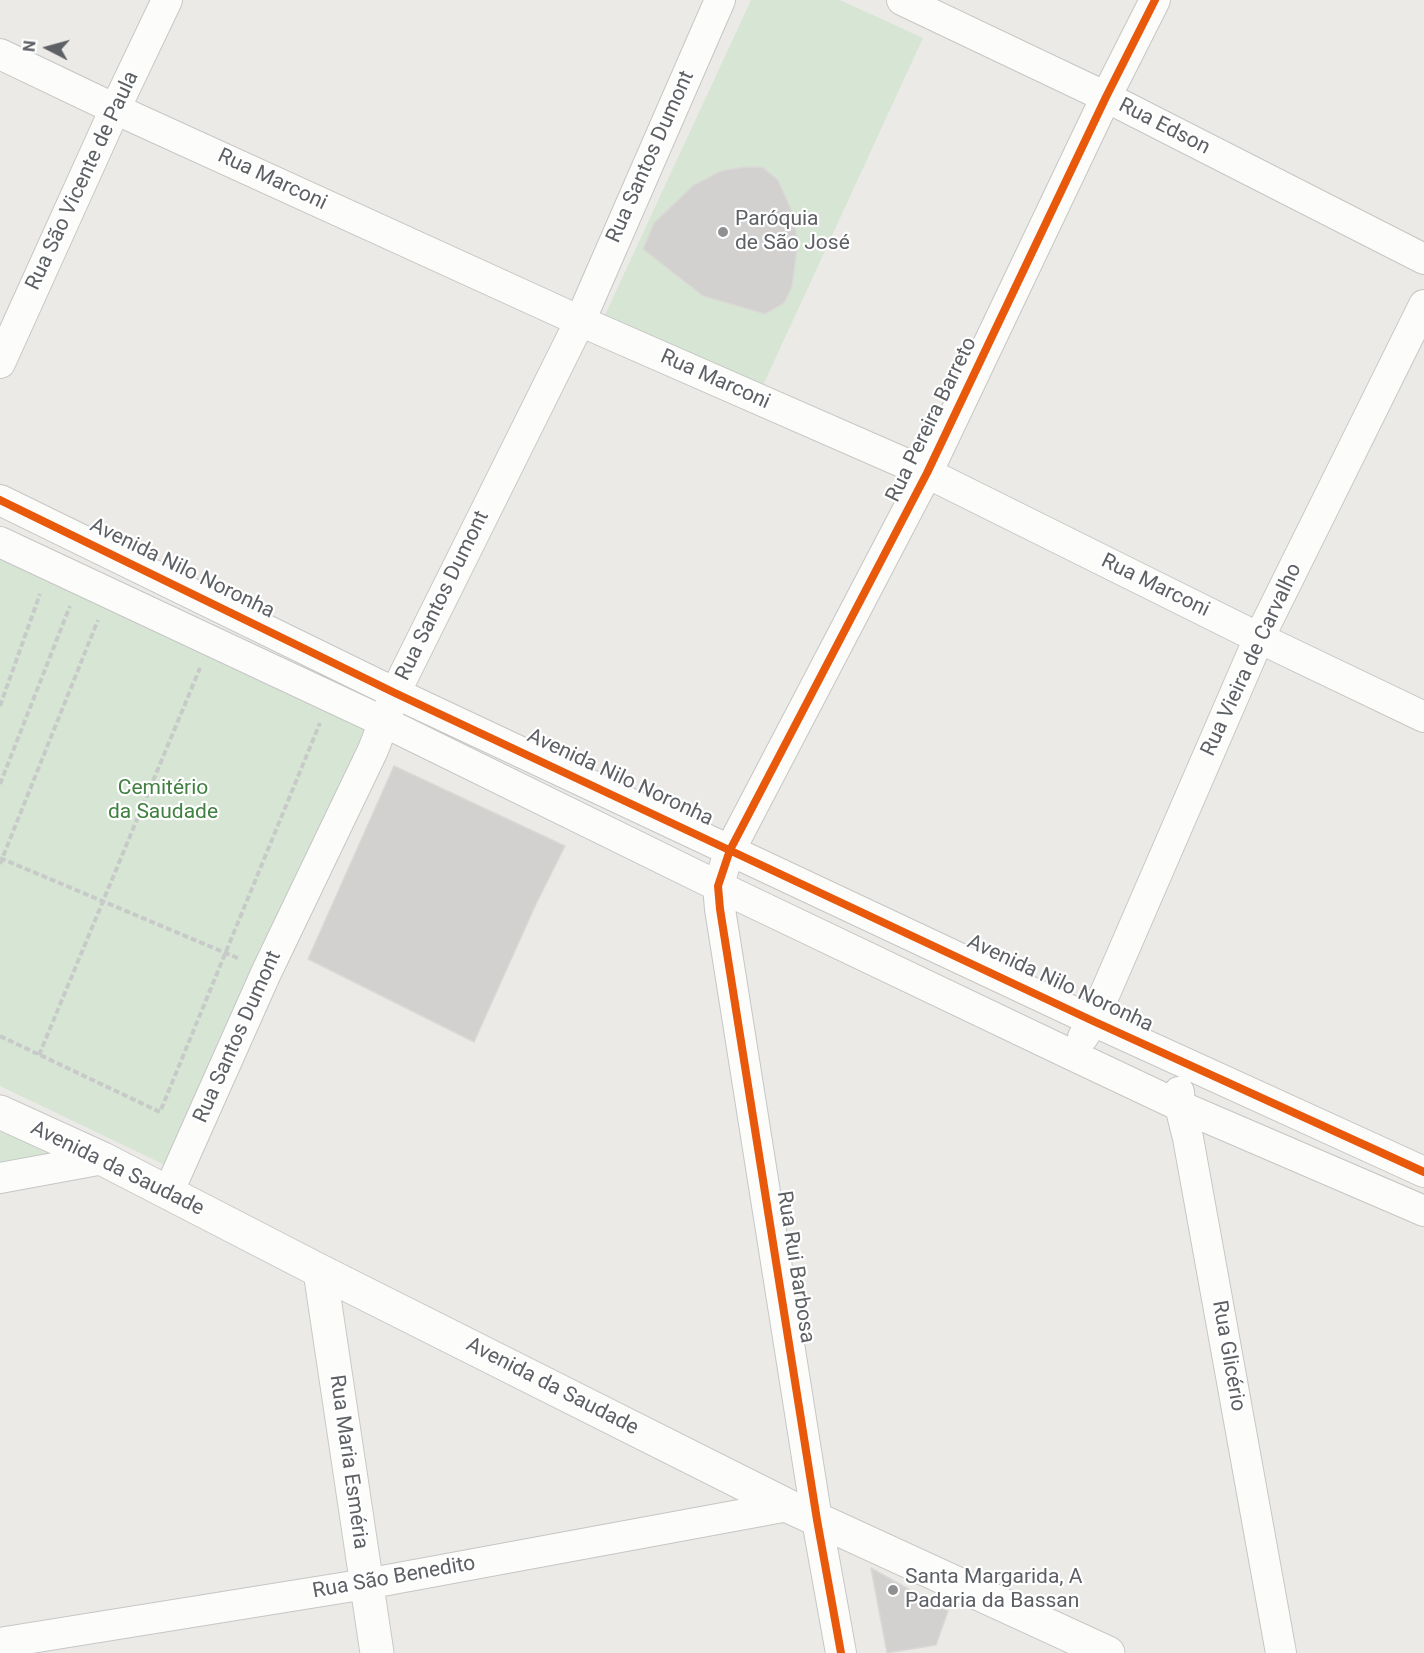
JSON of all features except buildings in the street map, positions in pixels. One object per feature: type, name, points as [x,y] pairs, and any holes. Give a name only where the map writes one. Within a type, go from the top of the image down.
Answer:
[{"type":"main road","name":"Avenida da Saudade","points":[[0,1112],[103,1159],[788,1506],[1108,1653]]},
{"type":"main road","name":"Rua Maria Esméria","points":[[320,1270],[377,1653]]},
{"type":"street","name":"Rua São Vicente de Paula","points":[[0,363],[167,0]]},
{"type":"street","name":"Rua Santos Dumont","points":[[168,1193],[266,973],[373,750],[395,693],[580,321],[720,0]]},
{"type":"street","name":"Rua Edson","points":[[902,0],[1106,97],[1424,259]]},
{"type":"street","name":"Rua Pereira Barreto","points":[[718,886],[730,850],[927,473],[1106,97],[1155,0]]},
{"type":"street","name":"Rua Marconi","points":[[0,54],[115,109],[580,321],[927,473],[1259,638],[1424,717]]},
{"type":"street","name":"Rua Vieira de Carvalho","points":[[1072,1055],[1094,1021],[1259,638],[1424,305]]},
{"type":"street","name":"Avenida Nilo Noronha","points":[[0,500],[395,693],[1094,1021],[1424,1172]]},
{"type":"street","points":[[0,542],[384,722],[718,886],[1180,1106],[1424,1211]]},
{"type":"street","name":"Rua Rui Barbosa","points":[[718,886],[817,1520],[841,1653]]},
{"type":"street","name":"Rua Glicério","points":[[1178,1059],[1180,1106],[1188,1138],[1281,1653]]},
{"type":"street","points":[[0,1178],[103,1159]]},
{"type":"street","name":"Rua São Benedito","points":[[0,1643],[366,1584],[788,1506]]},
{"type":"path","points":[[0,706],[42,590]]},
{"type":"path","points":[[0,784],[71,603]]},
{"type":"path","points":[[0,864],[99,617]]},
{"type":"path","points":[[39,1055],[202,664]]},
{"type":"path","points":[[0,1036],[160,1112],[322,719]]},
{"type":"path","points":[[1,858],[227,952],[266,973]]},
{"type":"green space","points":[[751,0],[840,0],[923,38],[760,392],[604,317]]},
{"type":"green space","name":"Cemitério da Saudade","points":[[0,545],[381,723],[167,1166],[0,1086]]},
{"type":"green space","points":[[0,1127],[80,1159],[0,1175]]},
{"type":"cycle path","points":[[841,1653],[817,1520],[718,886],[730,850],[927,473],[1106,97],[1155,0]]},
{"type":"cycle path","points":[[0,500],[395,693],[1093,1021],[1424,1172]]},
{"type":"place","name":"Paróquia de São José","points":[[723,232]]},
{"type":"place","name":"Santa Margarida, A Padaria da Bassan","points":[[893,1590]]}]
